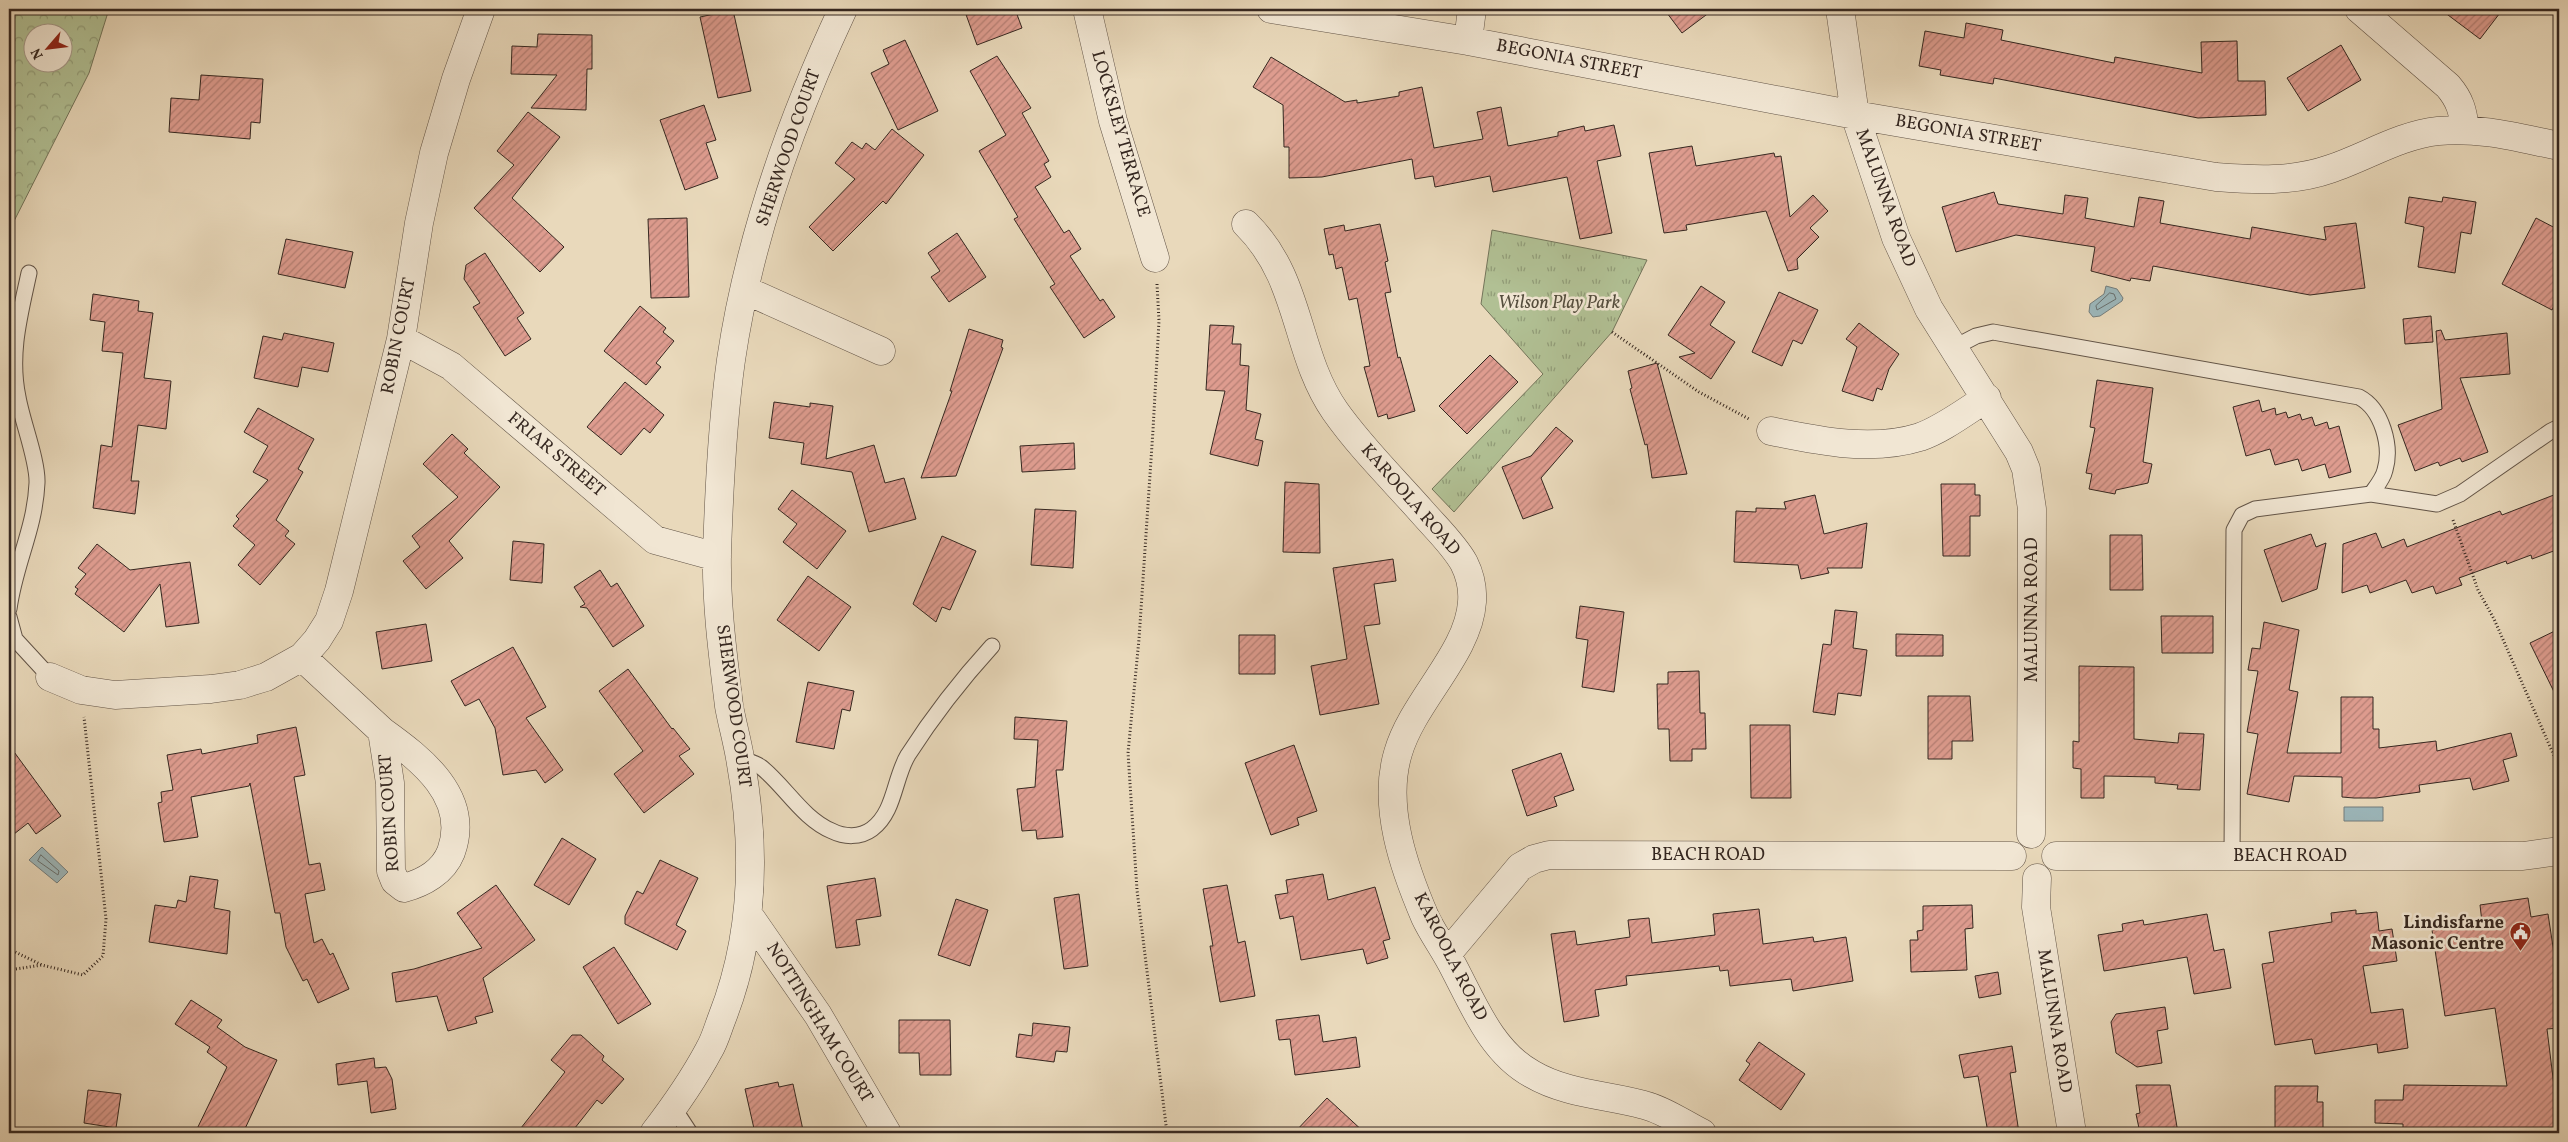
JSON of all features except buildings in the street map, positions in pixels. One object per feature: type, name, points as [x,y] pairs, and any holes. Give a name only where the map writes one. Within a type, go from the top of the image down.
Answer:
[{"type":"street","name":"ROBIN COURT","points":[[50,677],[81,690],[114,695],[211,689],[240,685],[266,677],[302,657],[317,640],[329,621],[339,591],[401,339],[419,223],[434,153],[456,79],[480,9]]},
{"type":"street","name":"SHERWOOD COURT","points":[[654,1133],[674,1107],[710,1048],[727,1006],[741,962],[751,876],[748,819],[740,758],[730,708],[722,642],[717,557],[722,442],[731,360],[745,290],[774,181],[816,66],[843,9]]},
{"type":"street","name":"LOCKSLEY TERRACE","points":[[1087,9],[1113,121],[1155,258]]},
{"type":"street","name":"BEGONIA STREET","points":[[1271,9],[1468,41],[1855,115],[2216,177],[2249,180],[2304,176],[2330,169],[2411,138],[2436,131],[2486,131],[2559,146]]},
{"type":"street","points":[[1468,41],[1472,9]]},
{"type":"street","name":"MALUNNA ROAD","points":[[1840,9],[1855,115],[1896,238],[1929,309],[2019,452],[2026,469],[2031,496],[2032,834]]},
{"type":"street","points":[[2359,9],[2448,86],[2458,97],[2463,109],[2464,130]]},
{"type":"street","name":"KAROOLA ROAD","points":[[1246,224],[1263,241],[1280,269],[1320,386],[1334,410],[1445,538],[1463,561],[1471,582],[1473,602],[1468,624],[1456,650],[1413,716],[1398,751],[1392,778],[1392,803],[1410,878],[1426,919],[1447,954],[1491,1037],[1510,1059],[1533,1075],[1567,1088],[1648,1106],[1702,1133]]},
{"type":"street","points":[[745,290],[881,351]]},
{"type":"street","name":"FRIAR STREET","points":[[401,339],[451,366],[655,540],[717,557]]},
{"type":"street","points":[[1771,431],[1827,442],[1893,443],[1921,436],[1986,398]]},
{"type":"street","name":"ROBIN COURT","points":[[302,657],[382,731],[410,751],[430,770],[450,798],[456,818],[455,841],[449,856],[436,872],[428,878],[420,883],[404,888],[395,880],[390,871],[390,783],[382,731]]},
{"type":"street","points":[[2032,834],[2046,837],[2052,842],[2056,856],[2055,863],[2048,873],[2037,878],[2022,875],[2013,863],[2012,856],[2016,844],[2032,834]]},
{"type":"street","name":"BEACH ROAD","points":[[2056,856],[2523,856],[2559,851]]},
{"type":"street","name":"BEACH ROAD","points":[[1447,954],[1520,867],[1549,855],[2012,856]]},
{"type":"street","name":"BEACH ROAD","points":[[2523,856],[2559,871]]},
{"type":"street","name":"MALUNNA ROAD","points":[[2037,878],[2036,907],[2072,1133]]},
{"type":"street","name":"NOTTINGHAM COURT","points":[[748,914],[818,1015],[887,1133]]},
{"type":"lane","points":[[9,609],[12,586],[34,521],[37,480],[18,397],[14,369],[14,341],[28,273]]},
{"type":"lane","points":[[1954,348],[1976,336],[1994,332],[2359,397],[2374,408],[2386,444],[2385,472],[2371,494]]},
{"type":"lane","points":[[2232,856],[2234,530],[2242,515],[2255,509],[2371,494],[2425,503],[2446,501],[2460,494],[2550,430],[2559,427]]},
{"type":"lane","points":[[9,617],[15,639],[50,677]]},
{"type":"lane","points":[[740,758],[760,766],[812,817],[830,831],[846,836],[859,835],[871,830],[885,813],[908,756],[958,682],[992,646]]},
{"type":"lane","points":[[674,1107],[690,1133]]},
{"type":"path","points":[[1155,258],[1159,321],[1139,639],[1128,752],[1137,890],[1167,1133]]},
{"type":"path","points":[[1612,332],[1699,392],[1771,431]]},
{"type":"path","points":[[2446,501],[2478,590],[2494,619],[2559,767]]},
{"type":"path","points":[[9,949],[42,965],[83,975],[103,956],[106,919],[81,690]]},
{"type":"path","points":[[9,970],[42,965]]},
{"type":"green space","points":[[9,9],[109,9],[89,73],[9,231]]},
{"type":"green space","name":"Wilson Play Park","points":[[1492,230],[1647,260],[1612,332],[1454,512],[1432,489],[1543,374],[1481,304]]},
{"type":"water","points":[[2106,286],[2117,289],[2123,298],[2122,301],[2100,316],[2093,317],[2089,312],[2090,304],[2104,294]]},
{"type":"water","points":[[2344,807],[2383,807],[2383,821],[2344,821]]},
{"type":"water","points":[[42,847],[68,872],[57,883],[29,860]]},
{"type":"place","name":"Lindisfarne Masonic Centre","points":[[2520,952]]}]
